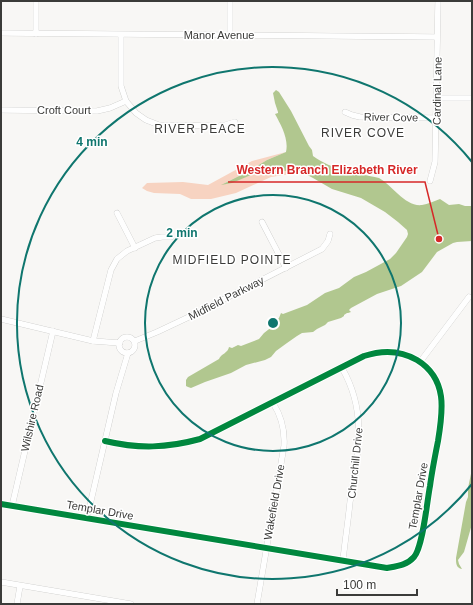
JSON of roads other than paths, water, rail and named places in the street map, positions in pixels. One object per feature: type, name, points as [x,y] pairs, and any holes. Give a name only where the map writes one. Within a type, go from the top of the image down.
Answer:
[{"type":"street","points":[[36,1],[36,34]]},
{"type":"street","points":[[230,1],[230,35]]},
{"type":"street","name":"Cardinal Lane","points":[[430,181],[436,162],[438,1]]},
{"type":"street","name":"Manor Avenue","points":[[1,33],[437,37]]},
{"type":"street","points":[[121,35],[121,86],[126,101],[141,117],[159,125],[219,126],[235,122]]},
{"type":"street","points":[[437,98],[472,98]]},
{"type":"street","name":"Croft Court","points":[[1,110],[97,111],[110,108],[126,101]]},
{"type":"street","name":"River Cove","points":[[345,112],[360,117],[436,118]]},
{"type":"street","points":[[117,213],[135,248]]},
{"type":"street","points":[[262,222],[286,268]]},
{"type":"street","name":"Midfield Parkway","points":[[135,341],[191,316],[322,249],[328,241],[330,234]]},
{"type":"street","points":[[94,341],[111,270],[117,259],[122,254],[155,238],[171,237]]},
{"type":"street","points":[[420,362],[469,297]]},
{"type":"street","points":[[1,319],[94,341],[120,343]]},
{"type":"street","name":"Wilshire Road","points":[[12,506],[53,331]]},
{"type":"street","points":[[126,337],[135,341],[133,351],[128,353],[123,352],[120,348],[122,339],[126,337]]},
{"type":"street","name":"Templar Drive","points":[[1,504],[387,568],[400,566],[415,557],[420,546],[443,407],[440,388],[436,379],[427,367],[407,355],[382,352],[364,356],[205,437],[186,443],[144,447],[105,441]]},
{"type":"street","points":[[87,518],[116,393],[128,353]]},
{"type":"street","name":"Churchill Drive","points":[[342,368],[353,393],[358,415],[359,436],[357,463],[343,560]]},
{"type":"street","name":"Wakefield Drive","points":[[257,604],[284,446],[282,420],[273,403]]},
{"type":"street","points":[[1,582],[128,604]]},
{"type":"street","points":[[17,604],[20,586]]},
{"type":"place","name":"Western Branch Elizabeth River","points":[[439,239]]},
{"type":"district","name":"RIVER PEACE","points":[[200,129]]},
{"type":"district","name":"RIVER COVE","points":[[363,133]]},
{"type":"district","name":"MIDFIELD POINTE","points":[[232,260]]}]
